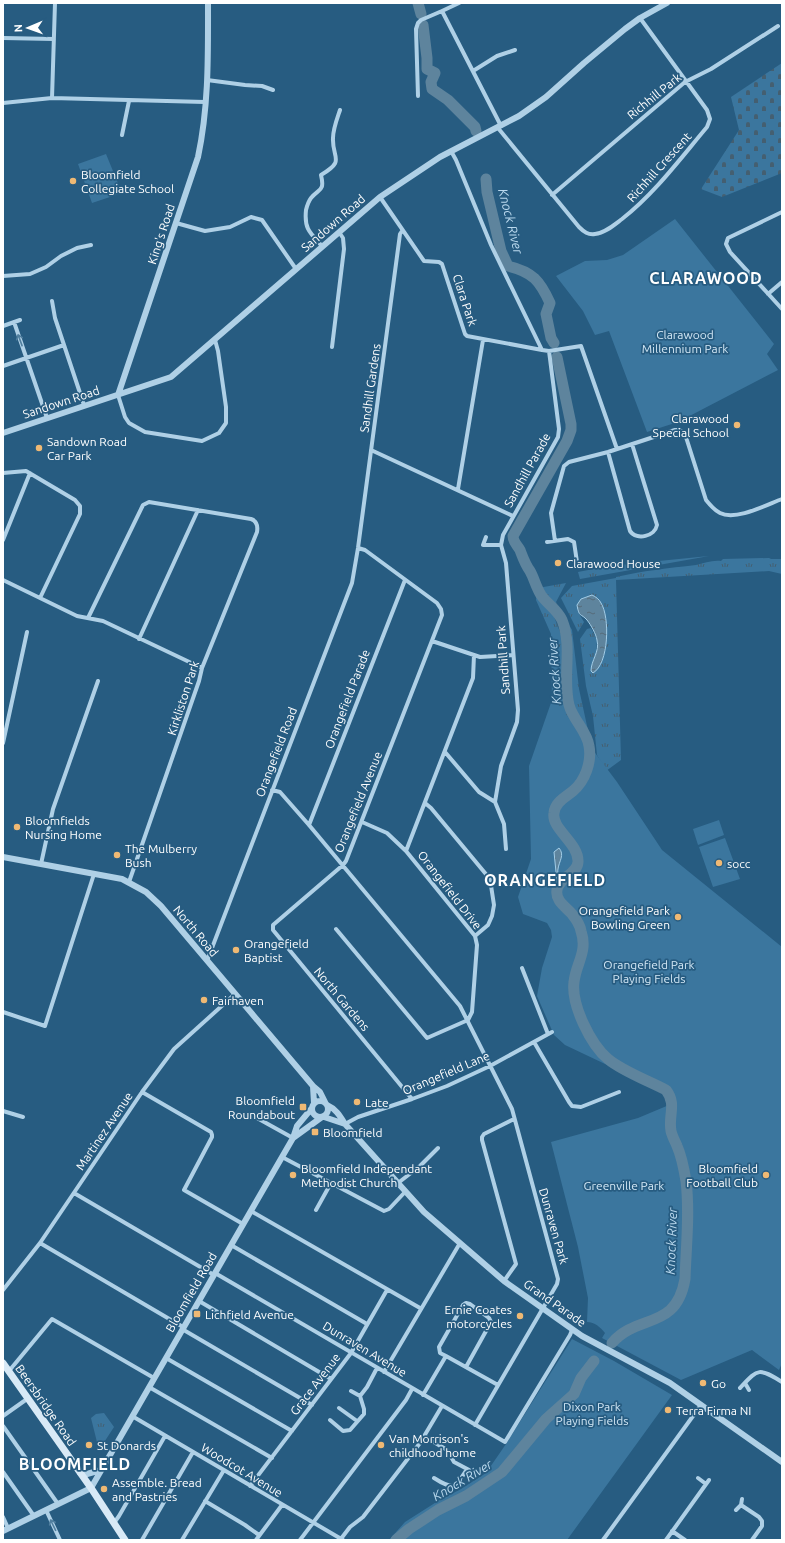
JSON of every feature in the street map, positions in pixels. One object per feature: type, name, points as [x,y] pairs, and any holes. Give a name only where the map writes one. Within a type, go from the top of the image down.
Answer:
[{"type":"main road","name":"Beersbridge Road","points":[[3,1363],[91,1488],[125,1540]]},
{"type":"street","points":[[52,98],[55,3]]},
{"type":"street","name":"King's Road","points":[[118,395],[202,141],[207,80],[208,3]]},
{"type":"street","points":[[418,96],[416,29],[418,23],[421,20],[459,3]]},
{"type":"street","name":"Sandown Road","points":[[3,433],[171,377],[380,197],[451,151],[499,127],[546,98],[601,49],[640,18],[667,3]]},
{"type":"street","name":"Richhill Crescent","points":[[442,11],[499,127],[552,195],[579,228],[586,234],[596,234],[611,228],[638,206],[654,191],[707,127],[710,119],[707,110],[685,82],[640,18]]},
{"type":"street","name":"Richhill Park","points":[[552,195],[685,82],[711,69],[778,26]]},
{"type":"street","points":[[3,38],[54,39]]},
{"type":"street","points":[[472,71],[497,56],[515,50]]},
{"type":"street","points":[[207,80],[262,86],[273,90]]},
{"type":"street","points":[[3,103],[52,98],[205,102]]},
{"type":"street","points":[[122,135],[129,101]]},
{"type":"street","points":[[322,246],[309,232],[306,225],[307,205],[310,199],[323,187],[321,175],[332,168],[336,160],[333,141],[340,110]]},
{"type":"street","points":[[451,151],[491,244],[542,350]]},
{"type":"street","name":"Clara Park","points":[[380,197],[424,261],[439,262],[442,264],[465,334],[467,336],[548,351],[581,346],[618,449]]},
{"type":"street","points":[[782,212],[732,235],[728,238],[726,244],[730,252],[782,309]]},
{"type":"street","points":[[176,223],[205,231],[230,227],[251,216],[262,220],[296,269]]},
{"type":"street","name":"Sandhill Gardens","points":[[358,548],[400,234],[402,231]]},
{"type":"street","points":[[332,347],[344,249],[343,238],[339,232]]},
{"type":"street","points":[[3,276],[30,274],[46,267],[61,256],[91,245]]},
{"type":"street","points":[[768,294],[782,282]]},
{"type":"street","points":[[52,301],[55,318],[84,405]]},
{"type":"street","points":[[3,326],[20,320]]},
{"type":"street","points":[[14,322],[47,418]]},
{"type":"street","points":[[118,395],[125,417],[129,423],[145,432],[202,441],[219,433],[226,423],[226,407],[215,340]]},
{"type":"street","points":[[458,489],[483,340]]},
{"type":"street","points":[[3,366],[64,345]]},
{"type":"street","name":"Sandhill Parade","points":[[371,450],[458,489],[513,516],[558,437],[559,429],[548,351]]},
{"type":"street","points":[[555,541],[551,513],[564,466],[569,462],[608,452],[676,430],[680,430],[685,434],[706,500],[721,514],[731,516],[742,514],[782,499]]},
{"type":"street","points":[[608,452],[632,535],[638,537],[653,533],[657,525],[632,444]]},
{"type":"street","points":[[3,473],[22,470],[30,473],[75,500],[81,510],[40,598]]},
{"type":"street","points":[[3,540],[30,473]]},
{"type":"street","points":[[88,618],[145,503],[149,502],[198,510],[139,639]]},
{"type":"street","name":"Kirkliston Park","points":[[130,882],[197,688],[202,668],[257,532],[256,522],[251,520],[198,510]]},
{"type":"street","points":[[486,537],[483,545],[501,545],[503,535],[513,516]]},
{"type":"street","points":[[547,542],[572,540],[574,542],[577,562]]},
{"type":"street","name":"Sandhill Park","points":[[495,802],[501,766],[517,722],[518,710],[506,562],[501,545]]},
{"type":"street","name":"Orangefield Avenue","points":[[358,548],[365,550],[438,603],[442,614],[362,822],[343,865],[460,1006],[490,1066]]},
{"type":"street","name":"Orangefield Road","points":[[207,961],[346,602],[352,583],[358,548]]},
{"type":"street","points":[[3,580],[77,616],[102,621],[202,668]]},
{"type":"street","name":"Orangefield Parade","points":[[309,825],[405,580]]},
{"type":"street","points":[[3,744],[27,632]]},
{"type":"street","points":[[432,641],[480,657],[513,654]]},
{"type":"street","points":[[406,851],[473,678],[474,656]]},
{"type":"street","points":[[41,864],[54,809],[98,681]]},
{"type":"street","points":[[445,752],[479,792],[495,802],[504,824],[506,849]]},
{"type":"street","points":[[272,790],[280,792],[343,865]]},
{"type":"street","points":[[424,803],[431,808],[490,879],[494,905],[492,916],[488,925],[475,936]]},
{"type":"street","name":"Orangefield Drive","points":[[362,822],[387,833],[406,851],[475,936],[477,945],[472,1012],[468,1020]]},
{"type":"street","name":"North Road","points":[[4,859],[41,864],[130,882],[146,892],[161,906],[313,1086]]},
{"type":"street","name":"North Gardens","points":[[343,865],[273,925],[273,930],[412,1099]]},
{"type":"street","points":[[3,1012],[45,1026],[94,874]]},
{"type":"street","points":[[336,929],[427,1038],[468,1020]]},
{"type":"street","name":"Orangefield Lane","points":[[345,1124],[358,1117],[447,1086],[490,1066],[550,1033],[522,968]]},
{"type":"street","name":"Martinez Avenue","points":[[3,1290],[40,1243],[142,1092],[174,1049],[235,994]]},
{"type":"street","points":[[534,1042],[572,1106],[581,1107],[619,1092]]},
{"type":"street","name":"Dunraven Park","points":[[475,1425],[557,1284],[557,1275],[512,1109],[490,1066]]},
{"type":"street","points":[[257,1118],[293,1138],[323,1117],[328,1110],[320,1092],[313,1086]]},
{"type":"street","points":[[313,1086],[314,1115],[323,1117]]},
{"type":"street","points":[[142,1092],[212,1135],[184,1190],[243,1224]]},
{"type":"street","points":[[313,1106],[320,1101],[326,1104]]},
{"type":"street","name":"Grand Parade","points":[[326,1104],[333,1107],[345,1124],[424,1212],[504,1281],[572,1330],[670,1383],[782,1462]]},
{"type":"street","name":"Bloomfield Road","points":[[91,1488],[293,1138],[297,1126],[313,1106]]},
{"type":"street","points":[[3,1111],[23,1117]]},
{"type":"street","name":"Grand Parade","points":[[323,1117],[345,1124]]},
{"type":"street","points":[[504,1281],[516,1264],[482,1137],[484,1134],[514,1120]]},
{"type":"street","points":[[398,1183],[420,1166],[438,1148]]},
{"type":"street","points":[[282,1157],[384,1211],[389,1209],[405,1192]]},
{"type":"street","points":[[316,1210],[331,1183]]},
{"type":"street","name":"Dunraven Avenue","points":[[74,1193],[505,1442],[572,1330]]},
{"type":"street","points":[[251,1210],[420,1308]]},
{"type":"street","points":[[40,1243],[312,1405]]},
{"type":"street","points":[[384,1372],[420,1308],[460,1243]]},
{"type":"street","points":[[231,1245],[367,1324]]},
{"type":"street","name":"Grace Avenue","points":[[250,1486],[351,1353],[387,1290]]},
{"type":"street","points":[[198,1301],[331,1379]]},
{"type":"street","points":[[466,1367],[491,1322],[489,1318],[470,1304],[466,1303],[463,1305],[439,1347],[440,1352],[446,1356],[498,1385]]},
{"type":"street","points":[[9,1371],[52,1319],[154,1378]]},
{"type":"street","points":[[423,1395],[446,1356]]},
{"type":"street","points":[[166,1358],[292,1432]]},
{"type":"street","points":[[360,1396],[378,1368]]},
{"type":"street","points":[[740,1388],[757,1372],[770,1374],[782,1382]]},
{"type":"street","points":[[744,1383],[749,1390]]},
{"type":"street","points":[[149,1387],[272,1458]]},
{"type":"street","points":[[300,1540],[406,1400],[412,1389]]},
{"type":"street","points":[[330,1420],[343,1431],[350,1430],[365,1411],[360,1396],[351,1391]]},
{"type":"street","points":[[3,1416],[27,1399]]},
{"type":"street","points":[[603,1540],[701,1405]]},
{"type":"street","points":[[341,1540],[350,1527],[363,1517],[424,1436],[442,1406]]},
{"type":"street","points":[[339,1408],[357,1421]]},
{"type":"street","name":"Woodcot Avenue","points":[[132,1416],[341,1540]]},
{"type":"street","points":[[3,1426],[58,1504]]},
{"type":"street","points":[[114,1523],[165,1436]]},
{"type":"street","points":[[424,1436],[447,1450],[454,1462],[469,1470],[454,1486],[448,1487],[434,1478]]},
{"type":"street","points":[[142,1540],[193,1452]]},
{"type":"street","points":[[80,1473],[87,1474],[101,1470]]},
{"type":"street","points":[[182,1540],[224,1470]]},
{"type":"street","points":[[3,1472],[34,1516]]},
{"type":"street","points":[[666,1540],[708,1482],[698,1478]]},
{"type":"street","points":[[3,1517],[6,1530],[91,1488]]},
{"type":"street","points":[[736,1510],[741,1505],[742,1499]]},
{"type":"street","points":[[205,1502],[245,1525],[259,1536]]},
{"type":"street","points":[[256,1540],[282,1505]]},
{"type":"street","points":[[741,1505],[760,1517],[762,1521],[762,1526],[752,1540]]},
{"type":"street","points":[[46,1510],[60,1540]]},
{"type":"street","points":[[672,1531],[685,1540]]},
{"type":"green space","points":[[782,63],[782,173],[722,197],[701,189],[739,130],[731,97]]},
{"type":"green space","points":[[106,154],[122,193],[92,203],[78,164]]},
{"type":"green space","name":"Clarawood Millennium Park","points":[[675,219],[774,344],[767,354],[778,370],[678,422],[647,432],[609,331],[595,335],[583,311],[556,276],[585,261],[607,260],[623,255]]},
{"type":"green space","points":[[709,556],[580,579],[578,572],[609,566]]},
{"type":"green space","points":[[723,559],[782,559],[782,574],[769,571],[616,580],[621,760],[606,771],[597,755],[593,716],[586,686],[580,639],[587,629],[591,628],[597,640],[596,656],[603,658],[597,598],[590,596],[585,597],[577,606],[578,612],[584,622],[578,632],[561,598],[572,586],[626,575],[696,565],[712,561],[721,561]]},
{"type":"green space","points":[[566,583],[556,602],[572,630],[579,689],[589,735],[580,722],[570,693],[568,678],[569,638],[566,625],[557,610],[538,588]]},
{"type":"green space","points":[[537,591],[551,609],[562,637],[567,707],[574,726],[552,698],[551,634],[536,600]]},
{"type":"green space","name":"Orangefield Park Playing Fields","points":[[553,697],[617,782],[662,850],[782,947],[782,1363],[779,1370],[752,1350],[681,1380],[602,1338],[605,1333],[595,1324],[587,1322],[588,1298],[578,1247],[551,1142],[638,1118],[669,1105],[668,1098],[662,1091],[565,1045],[554,1035],[537,996],[542,968],[552,937],[551,930],[547,923],[523,914],[518,897],[531,859],[529,766]]},
{"type":"green space","points":[[719,820],[724,835],[698,845],[693,829]]},
{"type":"green space","name":"socc","points":[[725,838],[740,879],[713,887],[699,847]]},
{"type":"green space","name":"Dixon Park Playing Fields","points":[[572,1339],[614,1361],[672,1395],[567,1540],[402,1540],[400,1538],[398,1540],[389,1540],[405,1522],[486,1473]]},
{"type":"green space","points":[[104,1413],[114,1427],[99,1450],[91,1418],[96,1414]]},
{"type":"water","points":[[592,595],[601,603],[604,610],[607,629],[605,651],[598,668],[593,673],[591,671],[591,667],[598,644],[589,622],[579,614],[577,605],[581,599]]},
{"type":"water","points":[[559,848],[562,856],[558,869],[557,882],[554,852]]},
{"type":"waterway","name":"Knock River","points":[[418,3],[421,14]]},
{"type":"waterway","name":"Knock River","points":[[423,25],[427,69],[435,73],[431,82],[432,89],[448,100],[475,127],[476,131]]},
{"type":"waterway","name":"Knock River","points":[[486,179],[487,192],[501,251],[508,266],[524,271],[535,278],[543,289],[550,303],[546,314],[551,338],[554,343]]},
{"type":"waterway","name":"Knock River","points":[[557,357],[571,430],[567,441],[513,536],[514,542],[520,550],[541,595],[562,620],[567,641],[566,684],[569,705],[586,735],[590,752],[587,771],[584,777],[577,787],[561,800],[556,806],[554,813],[554,819],[574,849],[578,862],[575,870],[558,886],[557,894],[559,901],[578,922],[583,938],[582,951],[574,982],[574,991],[579,1013],[589,1035],[608,1059],[628,1072],[666,1090],[672,1105],[670,1120],[671,1131],[682,1159],[687,1193],[688,1218],[685,1279],[680,1295],[673,1307],[665,1314],[622,1334],[612,1343]]},
{"type":"waterway","name":"Knock River","points":[[396,1540],[409,1529],[438,1510],[466,1496],[502,1472],[546,1419],[574,1394],[581,1378],[594,1361]]},
{"type":"place","name":"Bloomfield Collegiate School","points":[[73,181]]},
{"type":"place","name":"Clarawood Special School","points":[[737,425]]},
{"type":"place","name":"Sandown Road Car Park","points":[[39,448]]},
{"type":"place","name":"Clarawood House","points":[[558,563]]},
{"type":"place","name":"Bloomfields Nursing Home","points":[[17,827]]},
{"type":"place","name":"The Mulberry Bush","points":[[117,855]]},
{"type":"place","name":"socc","points":[[719,863]]},
{"type":"place","name":"Orangefield Park Bowling Green","points":[[678,917]]},
{"type":"place","name":"Orangefield Baptist","points":[[236,950]]},
{"type":"place","name":"Fairhaven","points":[[204,1000]]},
{"type":"place","name":"Late","points":[[357,1102]]},
{"type":"place","name":"Bloomfield Roundabout","points":[[303,1107]]},
{"type":"place","name":"Bloomfield","points":[[315,1132]]},
{"type":"place","name":"Bloomfield Independant Methodist Church","points":[[293,1175]]},
{"type":"place","name":"Bloomfield Football Club","points":[[766,1175]]},
{"type":"place","name":"Lichfield Avenue","points":[[197,1314]]},
{"type":"place","name":"Ernie Coates motorcycles","points":[[520,1316]]},
{"type":"place","name":"Go","points":[[703,1383]]},
{"type":"place","name":"Terra Firma NI","points":[[668,1410]]},
{"type":"place","name":"St Donards","points":[[89,1445]]},
{"type":"place","name":"Van Morrison's childhood home","points":[[381,1445]]},
{"type":"place","name":"Assemble. Bread and Pastries","points":[[104,1489]]},
{"type":"district","name":"CLARAWOOD","points":[[706,278]]},
{"type":"district","name":"ORANGEFIELD","points":[[545,880]]},
{"type":"district","name":"BLOOMFIELD","points":[[75,1464]]},
{"type":"park label","name":"Greenville Park","points":[[624,1185]]}]
